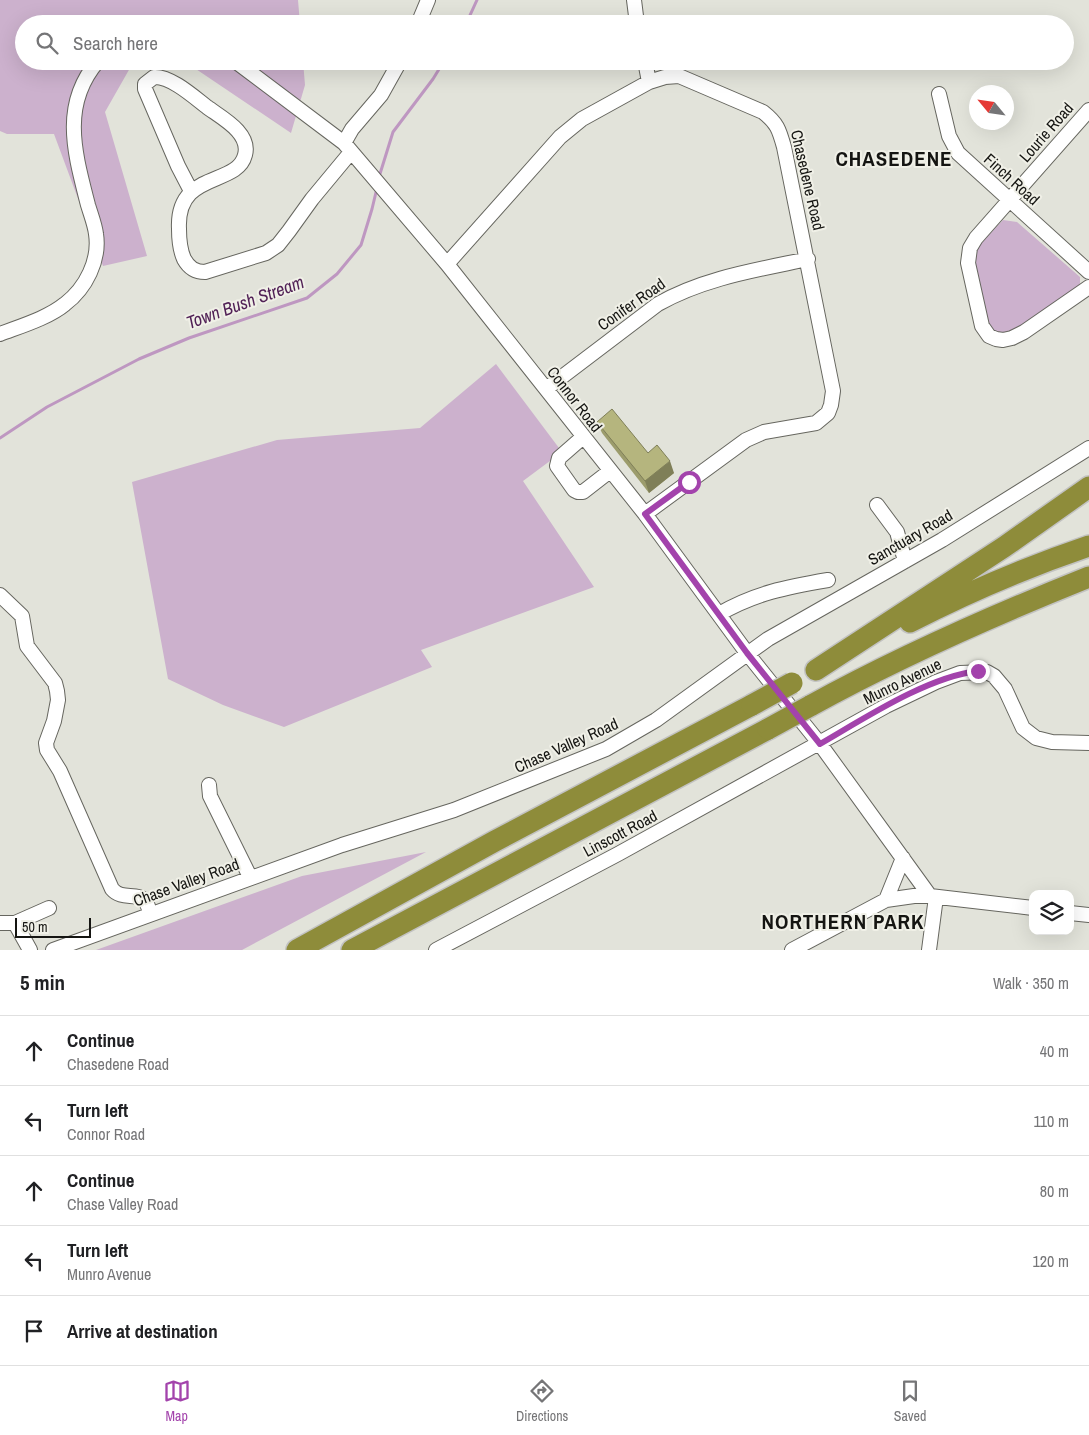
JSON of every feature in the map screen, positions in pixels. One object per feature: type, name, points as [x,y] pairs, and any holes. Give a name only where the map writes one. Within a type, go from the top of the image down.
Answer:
[{"type":"highway","points":[[816,670],[1004,547],[1089,487]]},
{"type":"highway","points":[[297,950],[495,841],[816,670],[966,593],[1089,546]]},
{"type":"highway","points":[[352,950],[854,682],[912,654],[1089,577]]},
{"type":"highway","points":[[1051,592],[1089,586]]},
{"type":"street","points":[[422,15],[428,0]]},
{"type":"street","points":[[634,0],[636,15]]},
{"type":"street","points":[[0,334],[35,321],[66,304],[83,285],[92,270],[96,255],[96,234],[76,147],[74,121],[76,101],[82,84],[92,70]]},
{"type":"street","name":"Connor Road","points":[[247,70],[347,148],[369,172],[446,264],[645,514],[747,653]]},
{"type":"street","points":[[191,191],[178,166],[145,89],[145,84],[154,77],[166,79],[224,120],[240,134],[245,143],[246,153],[240,164],[230,172],[191,191],[183,203],[178,220],[183,257],[188,266],[198,272],[205,272],[266,253],[278,245],[347,148],[352,128],[381,95],[395,70]]},
{"type":"street","points":[[647,70],[649,82]]},
{"type":"street","name":"Chasedene Road","points":[[446,264],[560,137],[582,119],[649,82],[665,77],[679,76],[763,112],[773,120],[779,129],[784,146],[808,259],[833,391],[831,405],[828,413],[816,423],[764,432],[746,440],[645,514]]},
{"type":"street","name":"Finch Road","points":[[939,94],[953,146],[966,161],[1089,272]]},
{"type":"street","name":"Lourie Road","points":[[1089,110],[976,238],[968,256],[982,326],[989,336],[1003,340],[1024,332],[1089,287]]},
{"type":"street","name":"Conifer Road","points":[[546,389],[658,304],[678,292],[717,279],[808,259]]},
{"type":"street","points":[[583,437],[556,462],[574,490],[583,492],[610,471]]},
{"type":"street","name":"Sanctuary Road","points":[[747,653],[905,561],[1089,448]]},
{"type":"street","points":[[877,505],[897,532],[905,561]]},
{"type":"street","points":[[719,614],[738,603],[760,594],[828,580]]},
{"type":"street","points":[[0,595],[22,616],[27,646],[55,683],[58,691],[57,706],[46,743],[47,750],[60,772],[112,889],[121,896],[141,898],[146,901],[151,914]]},
{"type":"street","points":[[747,653],[820,744],[933,897],[929,950]]},
{"type":"street","name":"Chase Valley Road","points":[[53,950],[250,877],[342,845],[454,810],[606,749],[648,725],[688,698],[747,653]]},
{"type":"street","name":"Munro Avenue","points":[[820,744],[886,706],[936,682],[960,673],[978,671],[986,672],[998,680],[1023,728],[1036,738],[1052,742],[1089,743]]},
{"type":"street","name":"Linscott Road","points":[[436,950],[820,744]]},
{"type":"street","points":[[209,785],[210,796],[250,877]]},
{"type":"street","points":[[886,900],[903,858]]},
{"type":"street","points":[[792,950],[886,900],[914,896],[933,897],[1029,908]]},
{"type":"street","points":[[0,923],[15,923],[49,908]]},
{"type":"street","points":[[1074,913],[1089,915]]},
{"type":"street","points":[[15,923],[30,950]]},
{"type":"shaded area","points":[[0,0],[298,0],[299,15],[15,15],[15,70],[129,70],[105,112],[147,256],[103,266],[54,134],[7,134],[0,131]]},
{"type":"shaded area","points":[[197,70],[304,70],[305,85],[291,133]]},
{"type":"shaded area","points":[[1003,220],[1017,222],[1080,277],[1080,283],[1077,291],[1003,339],[989,333],[972,253]]},
{"type":"shaded area","points":[[496,364],[562,452],[523,481],[594,587],[421,650],[432,667],[284,727],[223,705],[168,679],[132,482],[277,440],[420,428]]},
{"type":"shaded area","points":[[426,852],[242,950],[96,950],[302,876]]},
{"type":"building","points":[[612,409],[648,453],[657,445],[670,461],[645,481],[597,422]]},
{"type":"waterway","name":"Town Bush Stream","points":[[470,15],[477,0]]},
{"type":"waterway","name":"Town Bush Stream","points":[[379,177],[393,132],[438,70]]},
{"type":"waterway","name":"Town Bush Stream","points":[[0,438],[47,407],[139,359],[189,338],[307,298],[337,274],[361,245],[377,188]]},
{"type":"district","name":"CHASEDENE","points":[[894,158]]},
{"type":"district","name":"NORTHERN PARK","points":[[843,921]]},
{"type":"route","points":[[689,482],[645,514],[747,653],[820,744],[886,706],[936,682],[960,673],[978,671]]}]
